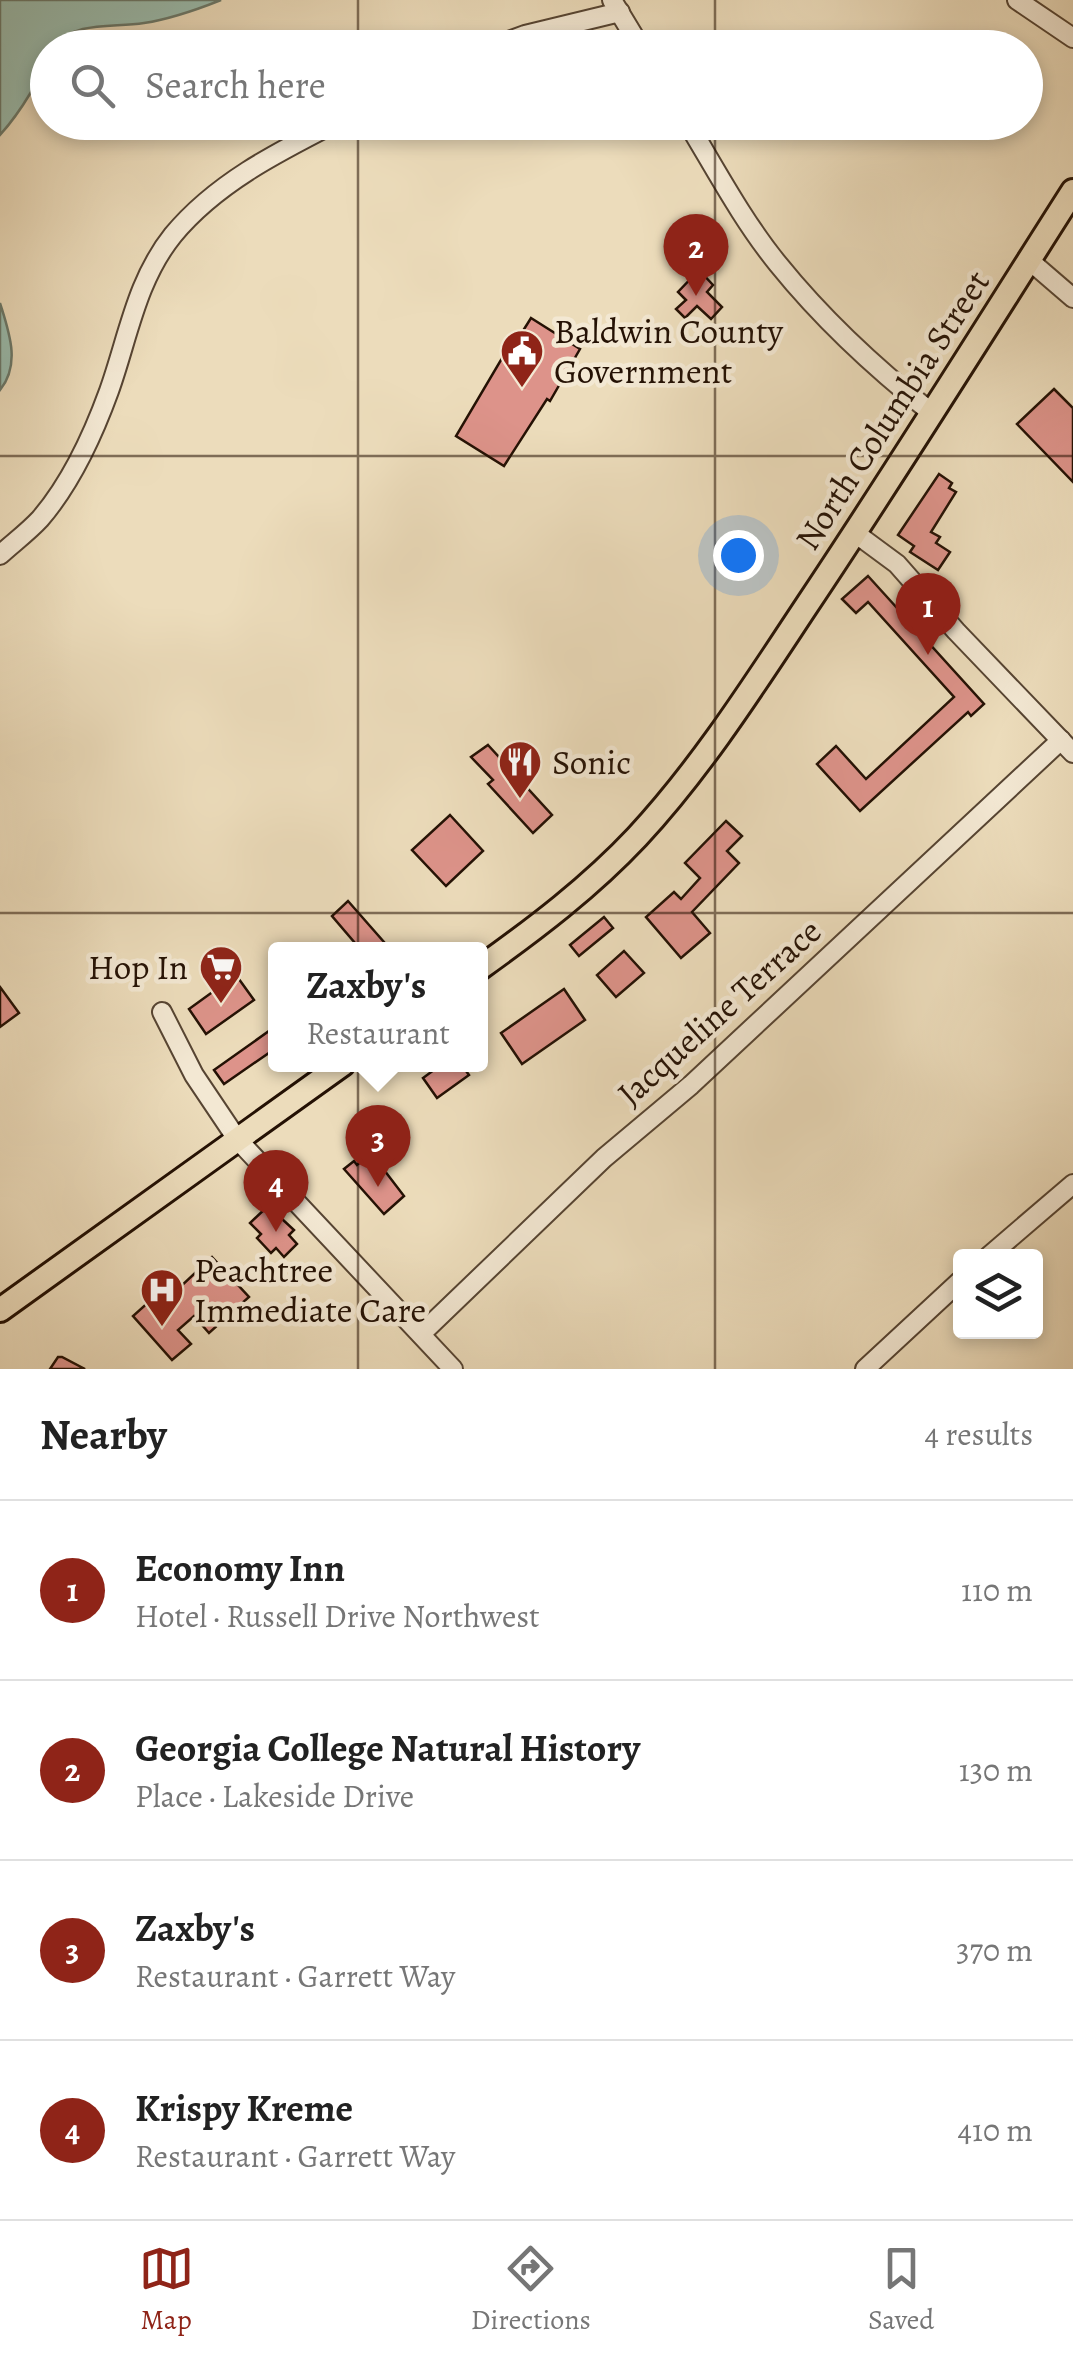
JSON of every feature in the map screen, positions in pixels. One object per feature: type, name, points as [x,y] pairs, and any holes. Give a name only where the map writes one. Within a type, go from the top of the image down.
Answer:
[{"type":"main road","name":"North Columbia Street","points":[[488,962],[582,890],[662,808],[733,716],[1073,191]]},
{"type":"main road","points":[[0,1310],[332,1072]]},
{"type":"street","points":[[1017,0],[1073,38]]},
{"type":"street","points":[[541,30],[616,6],[631,30]]},
{"type":"street","points":[[0,556],[41,518],[81,457],[109,390],[131,314],[154,263],[174,234],[243,173],[303,140]]},
{"type":"street","points":[[698,140],[776,262],[838,332],[932,414]]},
{"type":"street","points":[[1030,261],[1073,298]]},
{"type":"street","points":[[855,533],[896,564],[1067,746]]},
{"type":"street","name":"Jacqueline Terrace","points":[[421,1334],[604,1158],[691,1085],[1067,746]]},
{"type":"street","points":[[162,1012],[194,1075],[237,1138],[453,1369]]},
{"type":"street","points":[[997,1249],[1073,1184]]},
{"type":"street","points":[[865,1369],[953,1288]]},
{"type":"shaded area","points":[[0,0],[221,0],[144,23],[81,30],[30,30],[30,93],[0,135]]},
{"type":"shaded area","points":[[0,303],[12,359],[0,390]]},
{"type":"building","points":[[699,270],[713,285],[707,292],[722,307],[711,319],[697,306],[685,318],[676,309],[686,300],[678,292]]},
{"type":"building","name":"Baldwin County Government","points":[[531,318],[580,349],[550,401],[547,399],[504,466],[456,436],[508,348],[511,350]]},
{"type":"building","points":[[1054,389],[1073,408],[1073,482],[1017,424]]},
{"type":"building","points":[[939,474],[952,483],[949,488],[956,492],[931,532],[940,537],[936,543],[950,552],[938,570],[910,552],[914,546],[898,535]]},
{"type":"building","points":[[868,576],[984,704],[971,716],[968,712],[860,811],[817,764],[836,746],[866,779],[954,697],[868,602],[856,613],[842,599]]},
{"type":"building","name":"Sonic","points":[[488,745],[552,815],[533,833],[488,784],[493,780],[471,757]]},
{"type":"building","points":[[450,815],[483,851],[446,886],[412,850]]},
{"type":"building","points":[[726,821],[742,836],[727,851],[739,863],[692,912],[710,933],[681,958],[646,917],[674,892],[681,899],[700,878],[685,863]]},
{"type":"building","points":[[348,901],[384,942],[354,942],[332,916]]},
{"type":"building","points":[[604,917],[613,928],[579,956],[570,945]]},
{"type":"building","points":[[624,951],[644,973],[616,997],[597,975]]},
{"type":"building","name":"Hop In","points":[[236,975],[254,1000],[206,1034],[189,1009]]},
{"type":"building","points":[[0,987],[19,1013],[0,1027]]},
{"type":"building","points":[[564,989],[585,1020],[522,1064],[501,1033]]},
{"type":"building","points":[[268,1032],[268,1054],[224,1084],[214,1070]]},
{"type":"building","points":[[431,1072],[469,1075],[437,1098],[423,1078]]},
{"type":"building","points":[[365,1158],[381,1166],[404,1196],[384,1214],[344,1169]]},
{"type":"building","points":[[268,1206],[294,1230],[289,1235],[297,1244],[284,1257],[276,1248],[271,1253],[250,1223]]},
{"type":"building","points":[[212,1257],[249,1297],[209,1333],[194,1316],[178,1330],[191,1344],[172,1360],[133,1316],[152,1299],[159,1307]]},
{"type":"building","points":[[62,1357],[85,1369],[50,1369]]},
{"type":"place","name":"Georgia College Natural History","points":[[696,296]]},
{"type":"place","name":"Baldwin County Government","points":[[522,389]]},
{"type":"place","name":"Economy Inn","points":[[928,655]]},
{"type":"place","name":"Sonic","points":[[520,800]]},
{"type":"place","name":"Hop In","points":[[221,1005]]},
{"type":"place","name":"Zaxby's","points":[[378,1187]]},
{"type":"place","name":"Krispy Kreme","points":[[276,1232]]},
{"type":"place","name":"Peachtree Immediate Care","points":[[162,1328]]}]
